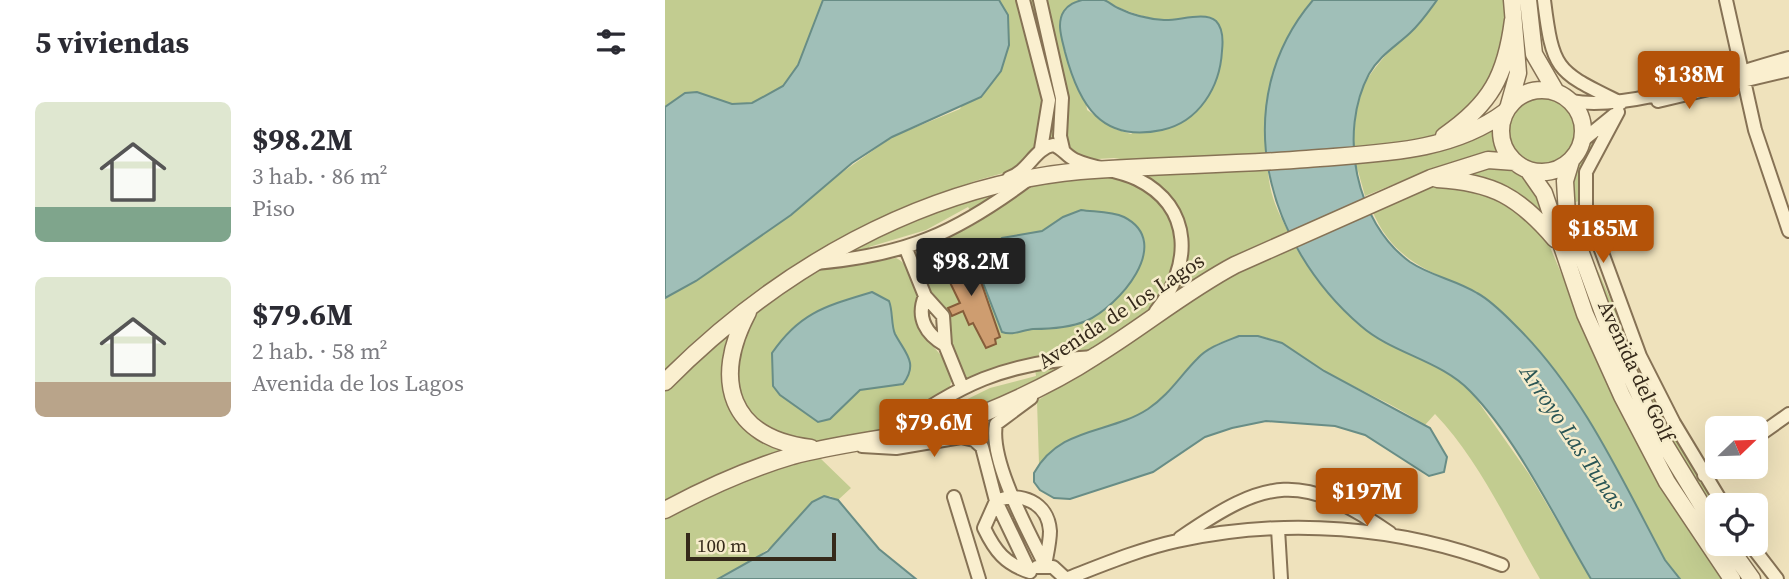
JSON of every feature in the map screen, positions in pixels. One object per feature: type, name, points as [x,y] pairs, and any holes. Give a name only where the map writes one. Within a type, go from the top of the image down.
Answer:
[{"type":"street","points":[[1023,0],[1049,100],[1041,149]]},
{"type":"street","points":[[1039,0],[1062,98],[1060,136],[1063,149]]},
{"type":"street","points":[[1512,0],[1518,73],[1501,139],[1521,166],[1550,172],[1571,161],[1582,141],[1595,127],[1625,106]]},
{"type":"street","points":[[1528,0],[1530,34],[1538,63],[1556,92]]},
{"type":"street","points":[[1530,34],[1542,0]]},
{"type":"street","points":[[1542,0],[1550,45],[1559,66],[1567,75],[1625,106]]},
{"type":"street","points":[[1726,0],[1755,130],[1789,231]]},
{"type":"street","points":[[1432,145],[1467,121],[1490,94],[1505,64],[1513,20]]},
{"type":"street","points":[[950,199],[1030,178],[1114,170],[1254,163],[1432,145],[1478,129],[1535,90],[1556,92],[1571,101],[1591,105],[1625,106],[1741,76],[1789,58]]},
{"type":"street","points":[[1741,76],[1789,70]]},
{"type":"street","points":[[1571,101],[1581,120],[1582,141]]},
{"type":"street","points":[[1625,106],[1595,153],[1584,184],[1586,209],[1608,275],[1640,356],[1716,493]]},
{"type":"street","points":[[665,382],[751,307],[813,264],[880,227],[973,187],[1020,173],[1041,149],[1053,145],[1063,149],[1073,160],[1114,170],[1149,185],[1164,198],[1181,233],[1182,262],[1177,280],[1152,317]]},
{"type":"street","name":"Avenida de los Lagos","points":[[665,509],[724,481],[792,457],[981,414],[1056,379],[1095,357],[1206,280],[1270,248],[1431,178],[1487,160],[1502,159],[1521,166]]},
{"type":"street","name":"Avenida del Golf","points":[[1571,161],[1565,181],[1567,215],[1589,279],[1626,369],[1675,464],[1705,511]]},
{"type":"street","name":"Avenida del Golf","points":[[1521,166],[1544,193],[1600,351],[1644,439],[1693,524],[1732,579]]},
{"type":"street","points":[[813,264],[906,249],[958,227],[1030,178]]},
{"type":"street","points":[[1431,178],[1480,184],[1500,191],[1537,218],[1561,247]]},
{"type":"street","points":[[1567,215],[1608,275]]},
{"type":"street","points":[[906,249],[925,296],[943,316],[945,345],[962,387]]},
{"type":"street","points":[[925,296],[921,315],[924,324],[931,335],[945,345]]},
{"type":"street","points":[[751,307],[734,340],[728,368],[735,400],[757,429],[771,438],[823,450]]},
{"type":"street","points":[[884,438],[933,402],[962,387],[1020,366],[1095,357]]},
{"type":"street","points":[[1045,565],[1011,495],[994,435],[996,424],[1056,379]]},
{"type":"street","points":[[1768,429],[1789,414]]},
{"type":"street","points":[[851,445],[896,448],[961,437],[974,440],[982,447],[996,501],[1028,575]]},
{"type":"street","points":[[1176,541],[1221,510],[1256,494],[1290,490],[1320,494],[1351,506],[1391,533]]},
{"type":"street","points":[[1028,575],[1003,559],[994,549],[984,528],[996,501],[1011,495],[1031,500],[1047,517],[1050,530],[1045,565]]},
{"type":"street","points":[[954,497],[979,579]]},
{"type":"street","points":[[1340,530],[1352,520],[1351,506]]},
{"type":"street","points":[[1221,510],[1222,524],[1231,533]]},
{"type":"street","points":[[1028,575],[1045,565],[1059,569],[1066,579],[1176,541],[1278,529],[1391,533],[1502,565]]},
{"type":"street","points":[[1278,529],[1280,579]]},
{"type":"street","points":[[1736,556],[1752,579]]},
{"type":"street","points":[[1760,556],[1777,579]]},
{"type":"green space","points":[[665,0],[823,0],[798,65],[783,86],[752,103],[732,104],[715,100],[671,102],[665,107]]},
{"type":"green space","points":[[999,0],[1021,0],[1044,102],[1041,127],[1031,155],[1014,170],[975,181],[872,224],[665,373],[665,298],[892,137],[960,109],[1008,15]]},
{"type":"green space","points":[[1030,0],[1036,0],[1057,97],[1055,142],[1047,142],[1053,108]]},
{"type":"green space","points":[[1045,0],[1082,0],[1072,3],[1087,110],[1115,129],[1131,134],[1222,56],[1222,32],[1218,23],[1207,16],[1182,20],[1151,18],[1132,13],[1104,0],[1313,0],[1288,36],[1274,73],[1268,112],[1267,155],[1149,164],[1114,158],[1080,160],[1065,148]]},
{"type":"green space","points":[[1437,0],[1505,0],[1506,46],[1495,73],[1467,111],[1429,137],[1407,144],[1354,148],[1353,122],[1366,82]]},
{"type":"green space","points":[[1542,93],[1556,96],[1568,104],[1576,116],[1579,130],[1576,144],[1568,156],[1556,164],[1542,167],[1528,164],[1516,156],[1508,144],[1505,130],[1508,116],[1516,104],[1528,96]]},
{"type":"green space","points":[[1605,122],[1580,181],[1579,201],[1569,204],[1573,173]]},
{"type":"green space","points":[[1492,128],[1497,153],[1409,178],[1365,196],[1355,160]]},
{"type":"green space","points":[[1268,167],[1274,201],[1289,232],[1238,256],[1175,293],[1184,274],[1187,243],[1182,229],[1165,202],[1141,175]]},
{"type":"green space","points":[[1482,167],[1511,171],[1528,180],[1538,197],[1547,224],[1457,175]]},
{"type":"green space","points":[[1108,176],[1122,178],[1147,189],[1164,207],[1175,229],[1179,257],[1160,302],[1103,346],[1083,354],[970,379],[962,376],[915,259],[917,254],[972,226],[1035,185]]},
{"type":"green space","points":[[1431,185],[1461,186],[1505,202],[1525,215],[1547,240],[1595,353],[1705,541],[1705,556],[1714,556],[1727,579],[1680,579],[1665,560],[1613,464],[1455,282],[1405,256],[1386,236],[1372,210]]},
{"type":"green space","points":[[1003,192],[972,213],[968,207],[926,230],[869,247],[870,254],[835,257],[917,220]]},
{"type":"green space","points":[[1582,243],[1599,273],[1655,400],[1710,493],[1705,493],[1705,498],[1679,458],[1625,354]]},
{"type":"green space","points":[[1296,245],[1331,297],[1362,327],[1446,372],[1470,390],[1529,474],[1591,579],[1540,579],[1479,472],[1435,414],[1425,425],[1267,338],[1241,336],[1216,345],[1197,359],[1165,395],[1146,410],[1118,423],[1078,436],[1052,452],[1039,464],[1037,401],[1209,286]]},
{"type":"green space","points":[[896,258],[905,265],[914,283],[918,301],[916,320],[921,331],[946,361],[950,370],[949,389],[883,433],[813,444],[763,429],[741,401],[734,377],[748,324],[757,313],[815,271]]},
{"type":"green space","points":[[724,334],[727,337],[722,376],[730,409],[751,435],[787,451],[665,502],[665,390]]},
{"type":"green space","points":[[1072,363],[990,403],[904,430],[932,409],[937,414],[990,388],[1036,376],[1035,369]]},
{"type":"green space","points":[[820,458],[851,488],[838,500],[830,496],[807,507],[778,542],[735,572],[718,579],[665,579],[665,516],[764,471]]},
{"type":"water","points":[[823,0],[999,0],[1008,15],[1009,45],[1001,71],[981,97],[892,137],[852,163],[791,215],[696,281],[665,298],[665,107],[685,93],[697,92],[732,104],[752,103],[783,86],[798,65]]},
{"type":"water","points":[[1082,0],[1104,0],[1129,13],[1152,19],[1205,17],[1216,21],[1222,35],[1220,64],[1212,90],[1197,111],[1175,126],[1141,133],[1123,131],[1096,116],[1077,88],[1060,31],[1064,11]]},
{"type":"water","name":"Arroyo Las Tunas","points":[[1313,0],[1437,0],[1414,29],[1378,62],[1369,74],[1360,97],[1354,148],[1357,175],[1365,200],[1376,224],[1391,245],[1410,262],[1483,296],[1541,353],[1600,438],[1665,560],[1680,579],[1591,579],[1520,456],[1470,391],[1445,372],[1387,344],[1361,326],[1328,293],[1301,255],[1281,214],[1269,171],[1265,127],[1270,83],[1286,40]]},
{"type":"water","points":[[1081,210],[1119,215],[1138,228],[1144,242],[1143,258],[1126,289],[1099,314],[1086,321],[1060,328],[1002,332],[980,275],[980,261],[1002,238],[1042,231],[1063,217]]},
{"type":"water","points":[[872,292],[889,301],[895,334],[909,358],[908,377],[903,384],[860,390],[830,419],[818,422],[780,395],[773,386],[772,353],[793,328],[815,312]]},
{"type":"water","points":[[1239,336],[1258,336],[1282,343],[1324,371],[1430,428],[1447,457],[1444,472],[1429,476],[1365,435],[1335,426],[1266,421],[1205,437],[1153,472],[1070,499],[1054,498],[1040,490],[1034,482],[1034,473],[1057,447],[1148,409],[1168,392],[1201,355]]},
{"type":"water","points":[[824,496],[838,500],[879,549],[916,579],[718,579],[768,551],[812,502]]},
{"type":"building","points":[[965,252],[976,281],[980,279],[1000,337],[995,339],[996,344],[986,348],[973,323],[969,325],[963,311],[952,316],[948,308],[960,303],[940,262]]}]
